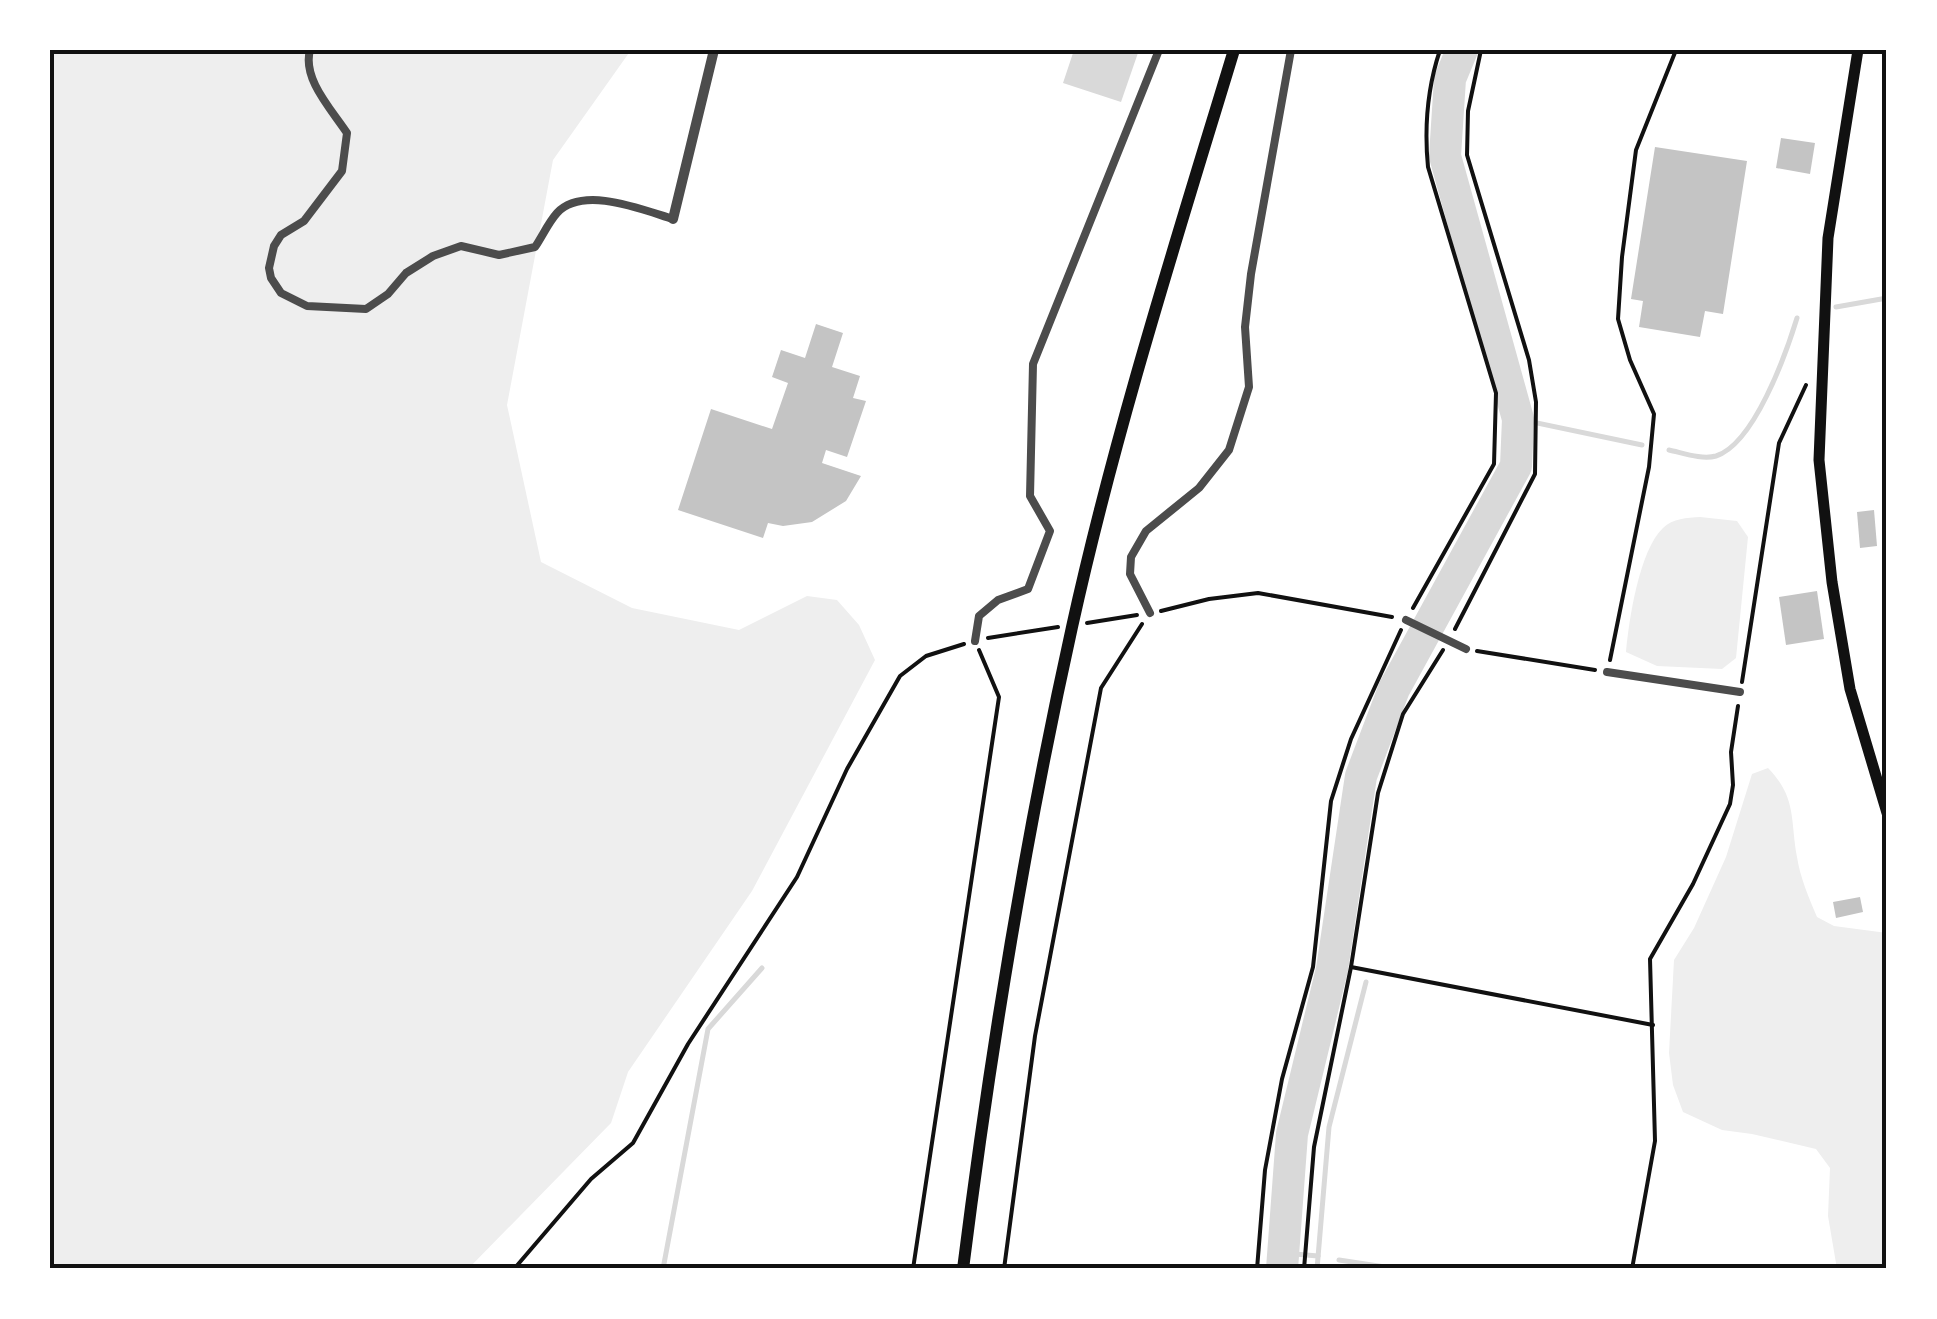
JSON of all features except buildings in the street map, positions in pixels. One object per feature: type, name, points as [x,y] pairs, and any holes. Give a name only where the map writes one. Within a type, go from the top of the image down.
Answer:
[{"type":"highway","points":[[962,1269],[990,1056],[1072,626],[1149,331],[1234,50]]},
{"type":"main road","points":[[1858,50],[1828,238],[1820,460],[1832,582],[1850,688],[1887,813]]},
{"type":"street","points":[[310,50],[310,76],[347,133],[342,171],[304,221],[281,235],[272,255],[271,278],[281,293],[307,306],[366,308],[432,256],[462,246],[499,255],[535,248],[557,213],[571,202],[614,201],[673,219],[714,50]]},
{"type":"street","points":[[976,641],[979,616],[998,600],[1028,589],[1050,530],[1030,496],[1034,364],[1159,50]]},
{"type":"street","points":[[1150,614],[1130,574],[1131,557],[1146,531],[1198,488],[1229,450],[1249,387],[1245,326],[1250,274],[1292,50]]},
{"type":"street","points":[[1406,620],[1466,649]]},
{"type":"street","points":[[1608,672],[1740,692]]},
{"type":"path","points":[[1258,1269],[1265,1170],[1282,1079],[1313,967],[1331,801],[1351,739],[1406,620],[1494,464],[1496,393],[1428,167],[1425,138],[1429,83],[1440,50]]},
{"type":"path","points":[[1304,1269],[1314,1147],[1350,967],[1378,793],[1403,714],[1448,643],[1535,474],[1536,402],[1529,360],[1467,155],[1468,111],[1481,50]]},
{"type":"path","points":[[1466,649],[1608,672],[1649,467],[1654,414],[1630,360],[1618,319],[1622,258],[1636,150],[1676,50]]},
{"type":"path","points":[[1632,1269],[1654,1141],[1650,959],[1693,884],[1730,804],[1731,752],[1780,444],[1806,383]]},
{"type":"path","points":[[514,1269],[592,1180],[634,1143],[688,1044],[797,877],[847,769],[900,676],[926,656],[1004,634],[1150,614],[1210,599],[1258,593],[1406,620]]},
{"type":"path","points":[[1004,1269],[1035,1036],[1101,688],[1150,614]]},
{"type":"path","points":[[914,1269],[999,698],[976,641]]},
{"type":"path","points":[[1350,967],[1653,1026]]},
{"type":"shaded area","points":[[50,50],[631,50],[553,160],[507,405],[541,562],[632,608],[739,630],[807,596],[837,600],[859,625],[875,660],[752,891],[628,1072],[611,1123],[468,1269],[50,1269]]},
{"type":"shaded area","points":[[1074,50],[1139,50],[1121,102],[1063,83]]},
{"type":"shaded area","points":[[1700,517],[1737,521],[1748,537],[1736,658],[1722,669],[1657,666],[1626,652],[1642,569],[1663,528],[1676,520]]},
{"type":"shaded area","points":[[1768,768],[1788,799],[1798,865],[1817,917],[1834,926],[1887,933],[1887,1269],[1837,1269],[1828,1216],[1830,1168],[1816,1149],[1722,1130],[1683,1112],[1673,1085],[1669,1053],[1674,960],[1694,928],[1726,857],[1752,774]]},
{"type":"waterway","points":[[1282,1269],[1292,1134],[1332,969],[1361,776],[1394,689],[1516,466],[1518,419],[1445,156],[1450,79],[1462,50]]},
{"type":"waterway","points":[[1836,307],[1887,298]]},
{"type":"waterway","points":[[1669,450],[1711,457],[1730,448],[1767,396],[1797,318]]},
{"type":"waterway","points":[[1518,419],[1642,445]]},
{"type":"waterway","points":[[663,1269],[708,1029],[762,968]]},
{"type":"waterway","points":[[1317,1269],[1329,1127],[1366,982]]},
{"type":"waterway","points":[[1283,1253],[1318,1256]]},
{"type":"waterway","points":[[1339,1260],[1398,1269]]}]
